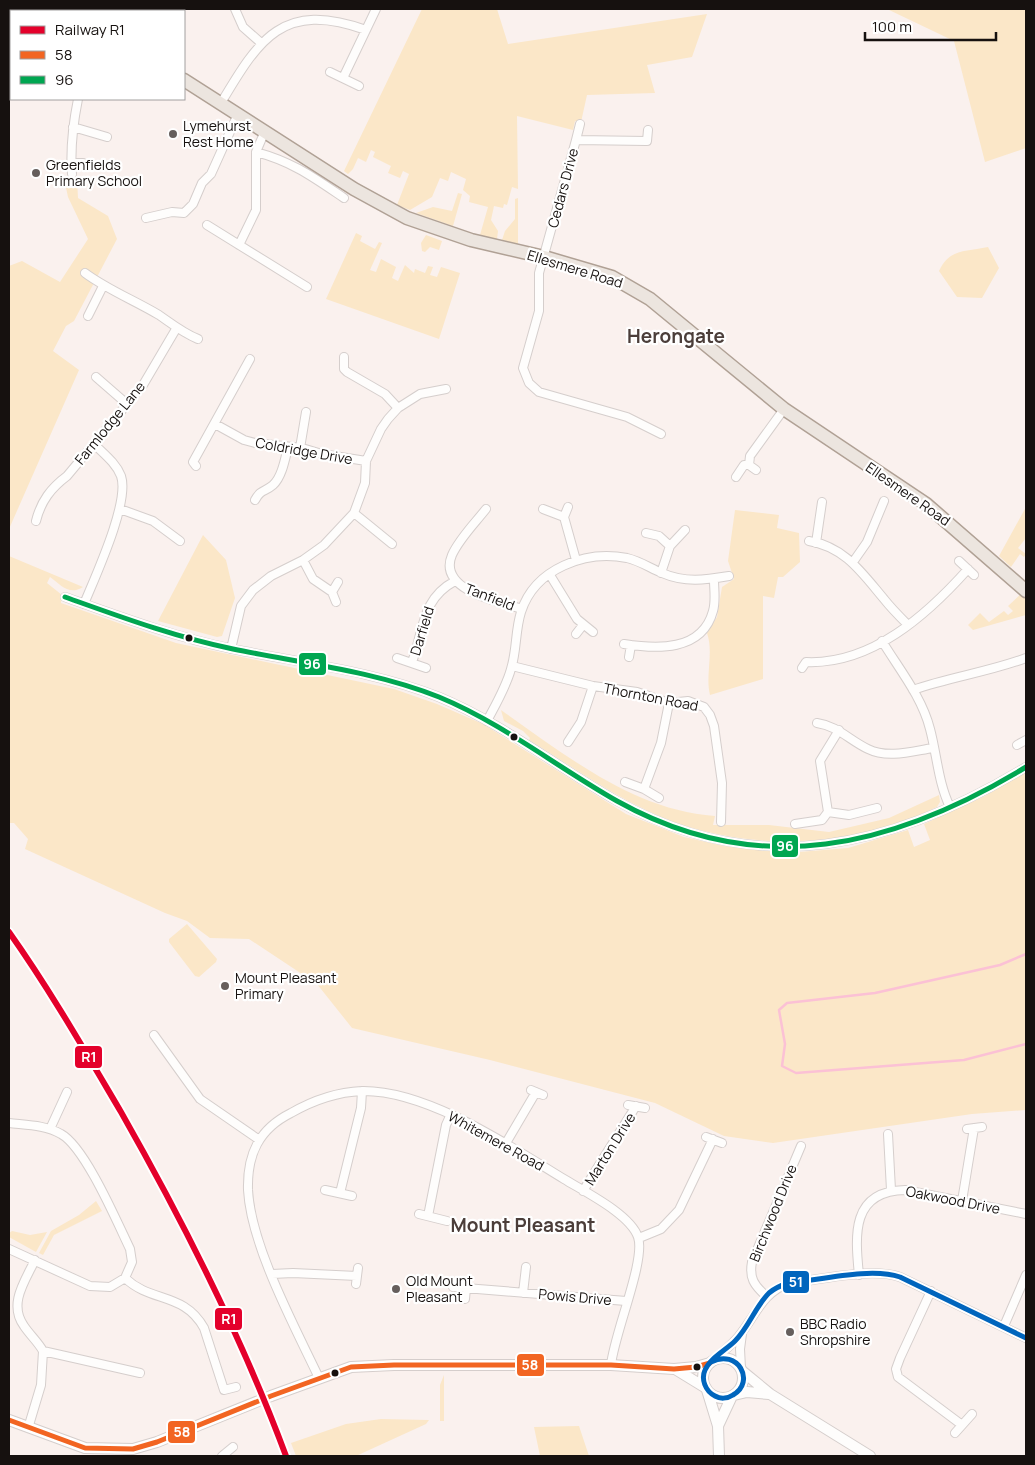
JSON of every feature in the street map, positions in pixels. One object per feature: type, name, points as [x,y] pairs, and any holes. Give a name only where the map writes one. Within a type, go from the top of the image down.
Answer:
[{"type":"main road","name":"Ellesmere Road","points":[[185,81],[354,188],[407,218],[471,240],[544,257],[612,277],[629,285],[650,299],[784,409],[926,504],[1026,592]]},
{"type":"street","points":[[235,9],[243,26],[260,42]]},
{"type":"street","points":[[343,78],[376,9]]},
{"type":"street","points":[[221,103],[260,42],[272,31],[288,22],[306,18],[340,20],[366,30]]},
{"type":"street","points":[[330,72],[359,86]]},
{"type":"street","points":[[72,174],[73,127],[78,100]]},
{"type":"street","points":[[146,218],[172,212],[184,213],[193,204],[226,145],[238,114]]},
{"type":"street","points":[[576,140],[580,124]]},
{"type":"street","points":[[73,127],[103,136],[97,144]]},
{"type":"street","points":[[647,151],[648,130]]},
{"type":"street","points":[[238,245],[256,210],[256,152],[265,131]]},
{"type":"street","name":"Cedars Drive","points":[[647,141],[576,140],[539,273],[539,311],[523,368],[525,376],[539,392],[627,417],[661,434]]},
{"type":"street","points":[[256,152],[285,160],[344,198]]},
{"type":"street","points":[[72,164],[83,162]]},
{"type":"street","points":[[206,224],[307,287]]},
{"type":"street","points":[[85,273],[103,286],[160,316],[176,329],[198,339]]},
{"type":"street","points":[[88,316],[103,286]]},
{"type":"street","name":"Farmlodge Lane","points":[[30,511],[37,517],[52,487],[67,476],[143,385],[176,329]]},
{"type":"street","points":[[344,358],[341,370],[385,394],[398,408]]},
{"type":"street","points":[[196,466],[194,462],[250,359]]},
{"type":"street","points":[[96,377],[127,404]]},
{"type":"street","points":[[231,649],[241,606],[254,590],[271,576],[303,560],[335,535],[354,513],[365,483],[366,461],[380,429],[398,408],[420,394],[442,390],[439,400]]},
{"type":"street","points":[[749,465],[750,456],[784,409]]},
{"type":"street","points":[[300,448],[306,412]]},
{"type":"street","name":"Coldridge Drive","points":[[215,424],[244,440],[300,448],[366,461]]},
{"type":"street","points":[[84,604],[120,509],[123,488],[122,477],[117,467],[94,444]]},
{"type":"street","points":[[254,500],[260,491],[271,487],[278,479],[288,447]]},
{"type":"street","points":[[736,476],[744,465],[749,465],[756,470]]},
{"type":"street","points":[[255,483],[260,491]]},
{"type":"street","points":[[822,502],[812,542],[840,552],[853,562],[908,625]]},
{"type":"street","points":[[853,562],[862,552],[883,503],[892,508]]},
{"type":"street","points":[[568,507],[564,517],[576,560]]},
{"type":"street","points":[[120,509],[153,521],[180,541]]},
{"type":"street","name":"Tanfield","points":[[486,509],[450,558],[450,570],[454,581],[463,588],[522,609]]},
{"type":"street","points":[[543,509],[564,517]]},
{"type":"street","points":[[354,513],[375,528],[387,544]]},
{"type":"street","points":[[158,538],[162,529]]},
{"type":"street","points":[[661,573],[670,546],[685,530]]},
{"type":"street","points":[[646,533],[659,536],[670,546]]},
{"type":"street","points":[[487,721],[512,666],[517,626],[522,609],[534,589],[550,575],[576,560],[601,555],[642,562],[661,573],[679,579],[714,580],[729,576]]},
{"type":"street","points":[[303,560],[313,579],[332,592],[336,602]]},
{"type":"street","points":[[802,668],[806,662],[840,659],[858,654],[908,625],[971,572],[959,561]]},
{"type":"street","points":[[550,575],[583,625],[593,632]]},
{"type":"street","points":[[629,657],[628,644],[665,648],[688,641],[698,634],[713,612],[714,580]]},
{"type":"street","name":"Darfield","points":[[412,662],[430,602],[441,589],[454,581]]},
{"type":"street","points":[[332,592],[338,582]]},
{"type":"street","points":[[65,597],[162,631],[231,649],[396,682],[439,698],[487,721],[643,814],[673,828],[730,842],[775,847],[832,843],[887,832],[977,795],[1026,766]]},
{"type":"street","points":[[576,634],[583,625]]},
{"type":"street","points":[[882,641],[913,690],[930,728],[940,783],[950,807]]},
{"type":"street","name":"Darfield","points":[[397,658],[426,668]]},
{"type":"street","points":[[913,690],[944,680],[977,674],[1026,658]]},
{"type":"street","name":"Thornton Road","points":[[512,666],[593,686],[637,692],[669,703],[694,702],[704,707],[710,714],[722,783],[721,822]]},
{"type":"street","points":[[568,742],[583,717],[593,686]]},
{"type":"street","points":[[644,788],[661,743],[669,703]]},
{"type":"street","points":[[817,723],[839,730],[868,749],[877,752],[893,754],[933,748]]},
{"type":"street","points":[[795,824],[822,820],[828,812],[820,761],[839,730]]},
{"type":"street","points":[[1017,745],[1026,740]]},
{"type":"street","points":[[625,782],[644,788],[659,798]]},
{"type":"street","points":[[828,812],[849,815],[877,808]]},
{"type":"street","points":[[154,1034],[200,1099],[258,1139],[248,1174],[248,1192],[253,1218],[272,1274],[319,1378]]},
{"type":"street","points":[[50,1129],[67,1092]]},
{"type":"street","points":[[340,1193],[361,1108],[362,1092]]},
{"type":"street","name":"Whitemere Road","points":[[258,1139],[282,1117],[333,1096],[362,1092],[402,1098],[451,1114],[506,1143],[583,1191],[629,1223],[638,1238]]},
{"type":"street","points":[[506,1143],[536,1092]]},
{"type":"street","name":"Marton Drive","points":[[583,1191],[632,1106],[645,1108]]},
{"type":"street","points":[[428,1216],[446,1125],[451,1114]]},
{"type":"street","points":[[9,1123],[50,1129],[61,1134],[77,1147],[125,1238],[132,1256],[130,1271],[125,1278],[110,1287],[90,1286],[9,1249]]},
{"type":"street","points":[[962,1201],[975,1128]]},
{"type":"street","points":[[888,1134],[891,1190]]},
{"type":"street","points":[[611,1365],[613,1346],[639,1260],[641,1248],[638,1238],[661,1229],[679,1210],[710,1138],[722,1142]]},
{"type":"street","points":[[880,1146],[888,1145]]},
{"type":"street","name":"Birchwood Drive","points":[[766,1296],[753,1283],[750,1274],[752,1262],[800,1146]]},
{"type":"street","name":"Birchwood Drive","points":[[787,1152],[796,1156]]},
{"type":"street","points":[[324,1190],[352,1196]]},
{"type":"street","name":"Oakwood Drive","points":[[858,1275],[857,1223],[869,1203],[891,1190],[905,1190],[1026,1214]]},
{"type":"street","points":[[419,1214],[447,1220]]},
{"type":"street","points":[[36,1260],[16,1303],[17,1315],[44,1351],[140,1373]]},
{"type":"street","name":"Powis Drive","points":[[523,1293],[526,1267]]},
{"type":"street","points":[[272,1274],[357,1276]]},
{"type":"street","points":[[719,1456],[718,1426],[703,1375],[710,1362],[743,1332],[766,1296],[779,1286],[789,1283],[858,1275],[891,1274],[931,1291],[1026,1338]]},
{"type":"street","points":[[1004,1326],[1026,1275]]},
{"type":"street","points":[[125,1278],[140,1290],[175,1300],[192,1311],[199,1319],[208,1338],[224,1390],[236,1387]]},
{"type":"street","name":"Powis Drive","points":[[453,1287],[626,1301]]},
{"type":"street","points":[[465,1300],[466,1288]]},
{"type":"street","points":[[931,1291],[896,1369],[898,1377],[962,1425]]},
{"type":"street","points":[[718,1426],[733,1395],[742,1384],[740,1349],[743,1332]]},
{"type":"street","points":[[29,1425],[41,1385],[44,1351]]},
{"type":"street","points":[[9,1420],[29,1425],[66,1442],[85,1448],[133,1449],[158,1442],[271,1396],[351,1367],[394,1365],[611,1365],[674,1369],[696,1367],[724,1358],[730,1359],[770,1394],[870,1456]]},
{"type":"street","points":[[674,1369],[716,1397],[747,1392],[770,1394]]},
{"type":"street","points":[[955,1433],[972,1414]]},
{"type":"street","points":[[222,1456],[233,1447]]},
{"type":"shaded area","points":[[94,9],[135,9],[134,10]]},
{"type":"shaded area","points":[[422,9],[497,9],[508,44],[707,14],[692,57],[647,65],[655,93],[587,95],[581,122],[575,121],[573,130],[517,116],[518,189],[512,187],[507,205],[504,204],[503,208],[494,206],[491,220],[498,231],[497,239],[480,235],[488,207],[469,202],[470,196],[463,190],[466,179],[451,172],[448,181],[440,178],[432,197],[410,210],[397,205],[409,174],[403,171],[400,178],[388,173],[391,166],[373,157],[375,152],[371,150],[366,162],[358,158],[353,169],[348,174],[344,171]]},
{"type":"shaded area","points":[[887,9],[1026,9],[1026,148],[985,162],[954,41]]},
{"type":"shaded area","points":[[77,179],[78,198],[108,216],[117,239],[74,321],[66,326],[53,351],[79,370],[9,529],[9,266],[22,261],[60,282],[88,239],[68,197],[65,183]]},
{"type":"shaded area","points":[[458,193],[462,194],[453,226],[416,213],[433,207],[452,211]]},
{"type":"shaded area","points":[[518,198],[518,244],[502,240],[505,231],[515,219],[515,199]]},
{"type":"shaded area","points":[[356,233],[362,236],[360,241],[375,249],[379,242],[382,243],[370,270],[376,272],[381,259],[396,267],[392,278],[398,281],[405,265],[414,273],[415,269],[425,273],[428,266],[433,267],[430,275],[437,277],[441,267],[460,273],[439,339],[326,299]]},
{"type":"shaded area","points":[[426,235],[442,241],[439,250],[430,247],[425,252],[422,251],[421,243]]},
{"type":"shaded area","points":[[988,247],[999,268],[982,298],[957,297],[939,271],[943,264],[948,258],[959,252]]},
{"type":"shaded area","points":[[1026,507],[1026,538],[1018,548],[1026,554],[1024,557],[1020,554],[1011,567],[999,556]]},
{"type":"shaded area","points":[[735,510],[779,515],[777,528],[799,533],[800,562],[783,577],[778,577],[774,598],[763,596],[763,679],[710,695],[708,680],[710,648],[707,633],[717,617],[722,587],[734,579],[728,561]]},
{"type":"shaded area","points":[[203,535],[226,560],[235,598],[222,636],[217,637],[158,621]]},
{"type":"shaded area","points":[[9,556],[83,587],[69,590],[50,577],[47,583],[62,595],[61,603],[176,643],[394,689],[437,704],[483,724],[626,814],[684,837],[724,846],[787,853],[848,848],[908,830],[914,847],[930,840],[924,824],[985,796],[1026,772],[1026,1110],[972,1114],[773,1143],[724,1136],[655,1103],[490,1060],[352,1028],[317,984],[249,939],[210,938],[187,921],[165,913],[25,849],[28,839],[14,823],[9,823]]},
{"type":"shaded area","points":[[1022,593],[1026,599],[1026,615],[973,630],[968,625],[980,613],[989,622],[1004,611],[1008,615],[1013,611],[1008,606]]},
{"type":"shaded area","points":[[501,710],[602,778],[656,803],[685,812],[715,816],[713,825],[769,825],[829,832],[889,818],[939,795],[940,802],[937,807],[906,821],[868,832],[841,837],[813,841],[784,841],[728,836],[674,822],[636,805],[582,774],[529,740],[530,738],[523,731],[504,721]]},
{"type":"shaded area","points":[[187,924],[217,959],[199,977],[195,976],[169,942],[169,939]]},
{"type":"shaded area","points":[[96,1201],[102,1211],[54,1235],[43,1255],[39,1253],[51,1231],[79,1215]]},
{"type":"shaded area","points":[[12,1231],[30,1235],[47,1232],[36,1252],[9,1237],[9,1233]]},
{"type":"shaded area","points":[[444,1375],[444,1421],[440,1421],[440,1385]]},
{"type":"shaded area","points":[[381,1419],[429,1420],[426,1424],[356,1456],[296,1456],[291,1443],[346,1424]]},
{"type":"shaded area","points":[[579,1426],[589,1456],[540,1456],[534,1427]]},
{"type":"waterway","points":[[1026,954],[1000,965],[875,993],[787,1003],[779,1010],[785,1044],[782,1066],[796,1073],[964,1060],[1026,1044]]},
{"type":"rail line","name":"R1","points":[[9,932],[81,1044],[167,1196],[231,1324],[251,1368],[286,1456]]},
{"type":"transit line","name":"96","points":[[65,597],[190,639],[389,680],[439,697],[485,719],[617,801],[670,826],[723,841],[774,846],[826,844],[876,834],[927,817],[976,795],[1026,767]]},
{"type":"transit line","name":"51","points":[[711,1362],[729,1359],[741,1368],[743,1382],[740,1389],[733,1395],[721,1398],[712,1394],[705,1384],[703,1377],[705,1370],[707,1366],[714,1358],[740,1335],[769,1293],[789,1283],[845,1275],[875,1273],[900,1277],[1026,1338]]},
{"type":"transit line","name":"58","points":[[9,1420],[85,1448],[133,1449],[157,1442],[271,1396],[351,1367],[394,1365],[611,1365],[674,1369],[696,1367],[710,1363]]},
{"type":"place","name":"Lymehurst Rest Home","points":[[173,134]]},
{"type":"place","name":"Greenfields Primary School","points":[[36,173]]},
{"type":"place","name":"Mount Pleasant Primary","points":[[225,986]]},
{"type":"place","name":"Old Mount Pleasant","points":[[396,1289]]},
{"type":"place","name":"BBC Radio Shropshire","points":[[790,1332]]},
{"type":"district","name":"Herongate","points":[[676,336]]},
{"type":"district","name":"Mount Pleasant","points":[[523,1225]]}]
